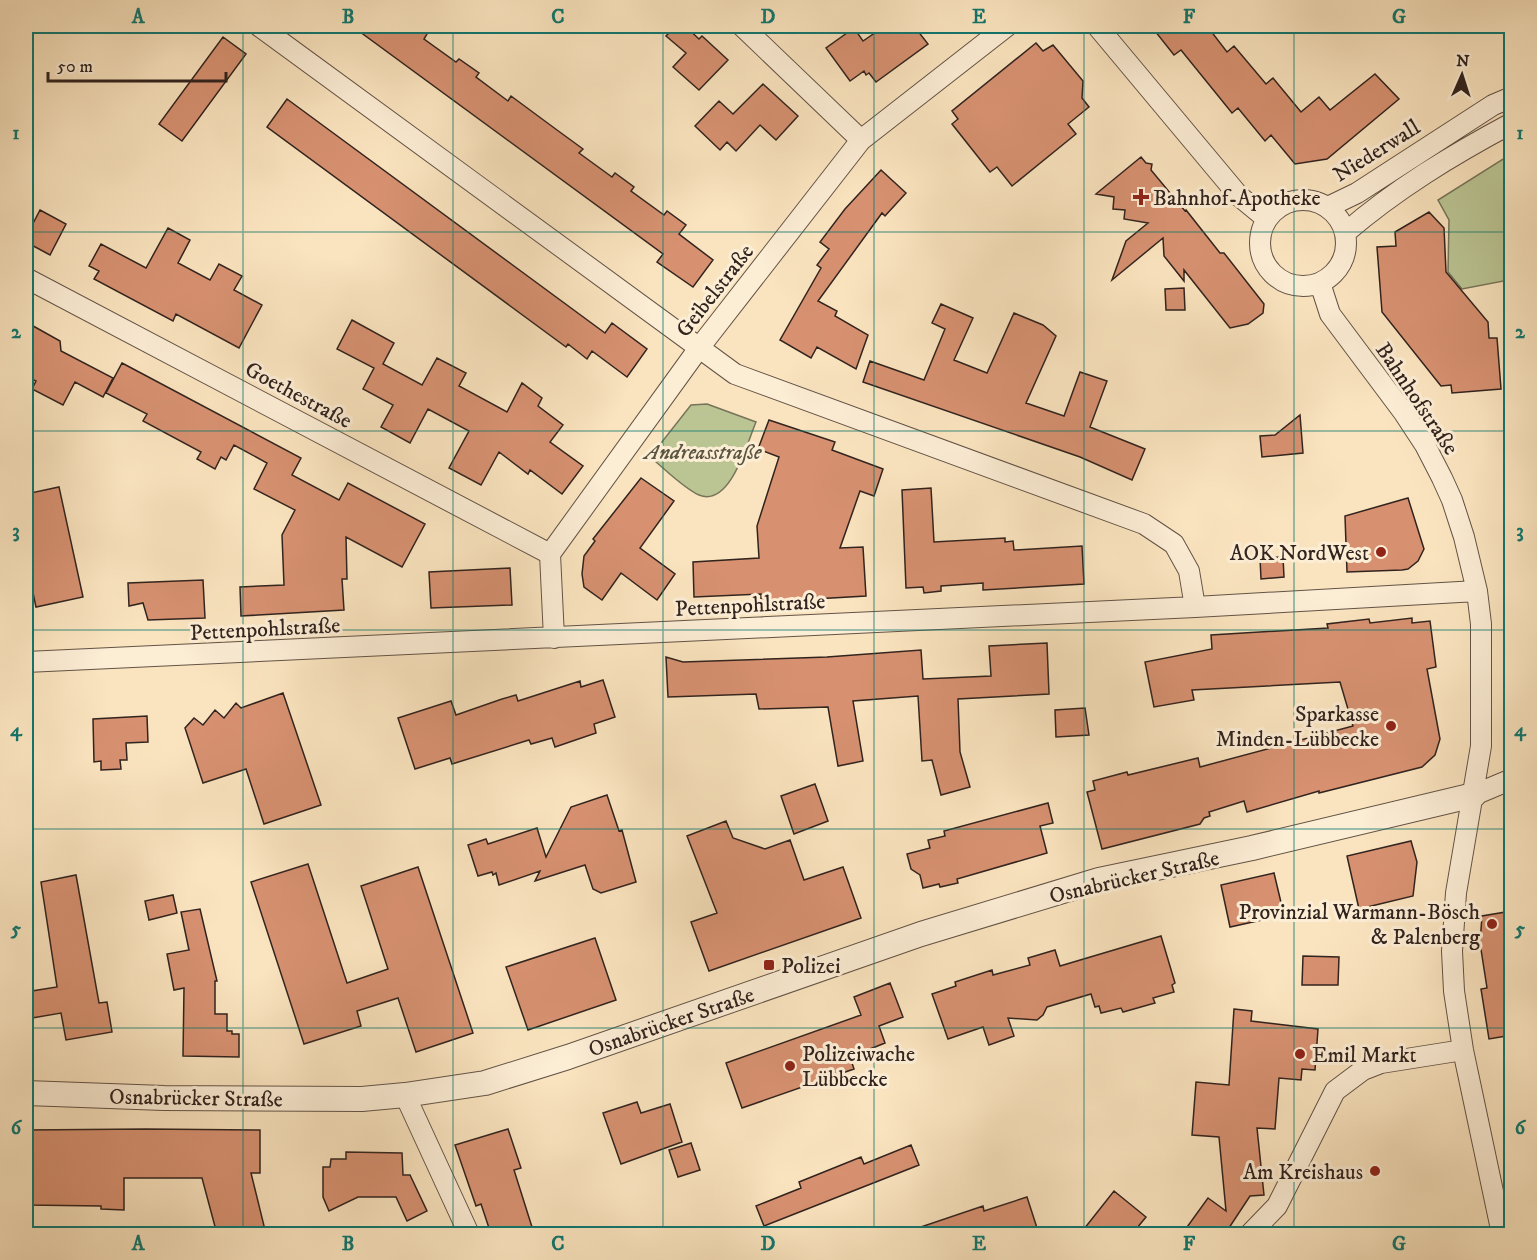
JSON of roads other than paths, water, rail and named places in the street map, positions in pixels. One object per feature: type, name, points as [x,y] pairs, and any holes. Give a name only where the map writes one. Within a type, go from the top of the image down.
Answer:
[{"type":"street","points":[[259,26],[735,374],[1144,524],[1174,544],[1189,571],[1196,607]]},
{"type":"street","points":[[742,26],[861,140]]},
{"type":"street","name":"Geibelstraße","points":[[550,554],[699,348],[861,140],[1007,26]]},
{"type":"street","points":[[1097,26],[1239,196],[1267,219]]},
{"type":"street","name":"Niederwall","points":[[1328,207],[1357,193],[1493,105],[1512,97]]},
{"type":"street","name":"Niederwall","points":[[1345,234],[1370,212],[1410,183],[1453,155],[1512,123]]},
{"type":"street","points":[[1302,200],[1328,207],[1339,219],[1345,234],[1346,246],[1344,257],[1330,277],[1320,283],[1299,286],[1277,278],[1262,257],[1261,231],[1267,219],[1276,209],[1288,202],[1302,200]]},
{"type":"street","name":"Goethestraße","points":[[26,278],[550,554]]},
{"type":"street","name":"Bahnhofstraße","points":[[1320,283],[1330,314],[1404,413],[1425,445],[1442,478],[1464,537],[1477,591],[1481,624],[1481,746],[1456,893],[1452,951],[1454,991],[1463,1050],[1502,1234]]},
{"type":"street","points":[[550,554],[554,638]]},
{"type":"street","name":"Pettenpohlstraße","points":[[26,662],[1196,607],[1477,591]]},
{"type":"street","points":[[1474,795],[1512,779]]},
{"type":"street","name":"Osnabrücker Straße","points":[[26,1094],[164,1098],[362,1099],[485,1083],[602,1046],[921,934],[1099,880],[1252,849],[1474,795]]},
{"type":"street","points":[[1250,1234],[1277,1206],[1335,1091],[1364,1070],[1381,1063],[1463,1050]]},
{"type":"street","points":[[405,1095],[469,1234]]},
{"type":"place","name":"Bahnhof-Apotheke","points":[[1141,197]]},
{"type":"place","name":"AOK NordWest","points":[[1381,552]]},
{"type":"place","name":"Sparkasse Minden-Lübbecke","points":[[1391,726]]},
{"type":"place","name":"Provinzial Warmann-Bösch & Palenberg","points":[[1492,924]]},
{"type":"place","name":"Polizei","points":[[769,965]]},
{"type":"place","name":"Emil Markt","points":[[1300,1054]]},
{"type":"place","name":"Polizeiwache Lübbecke","points":[[790,1066]]},
{"type":"place","name":"Am Kreishaus","points":[[1375,1171]]},
{"type":"park label","name":"Andreasstraße","points":[[703,451]]}]
